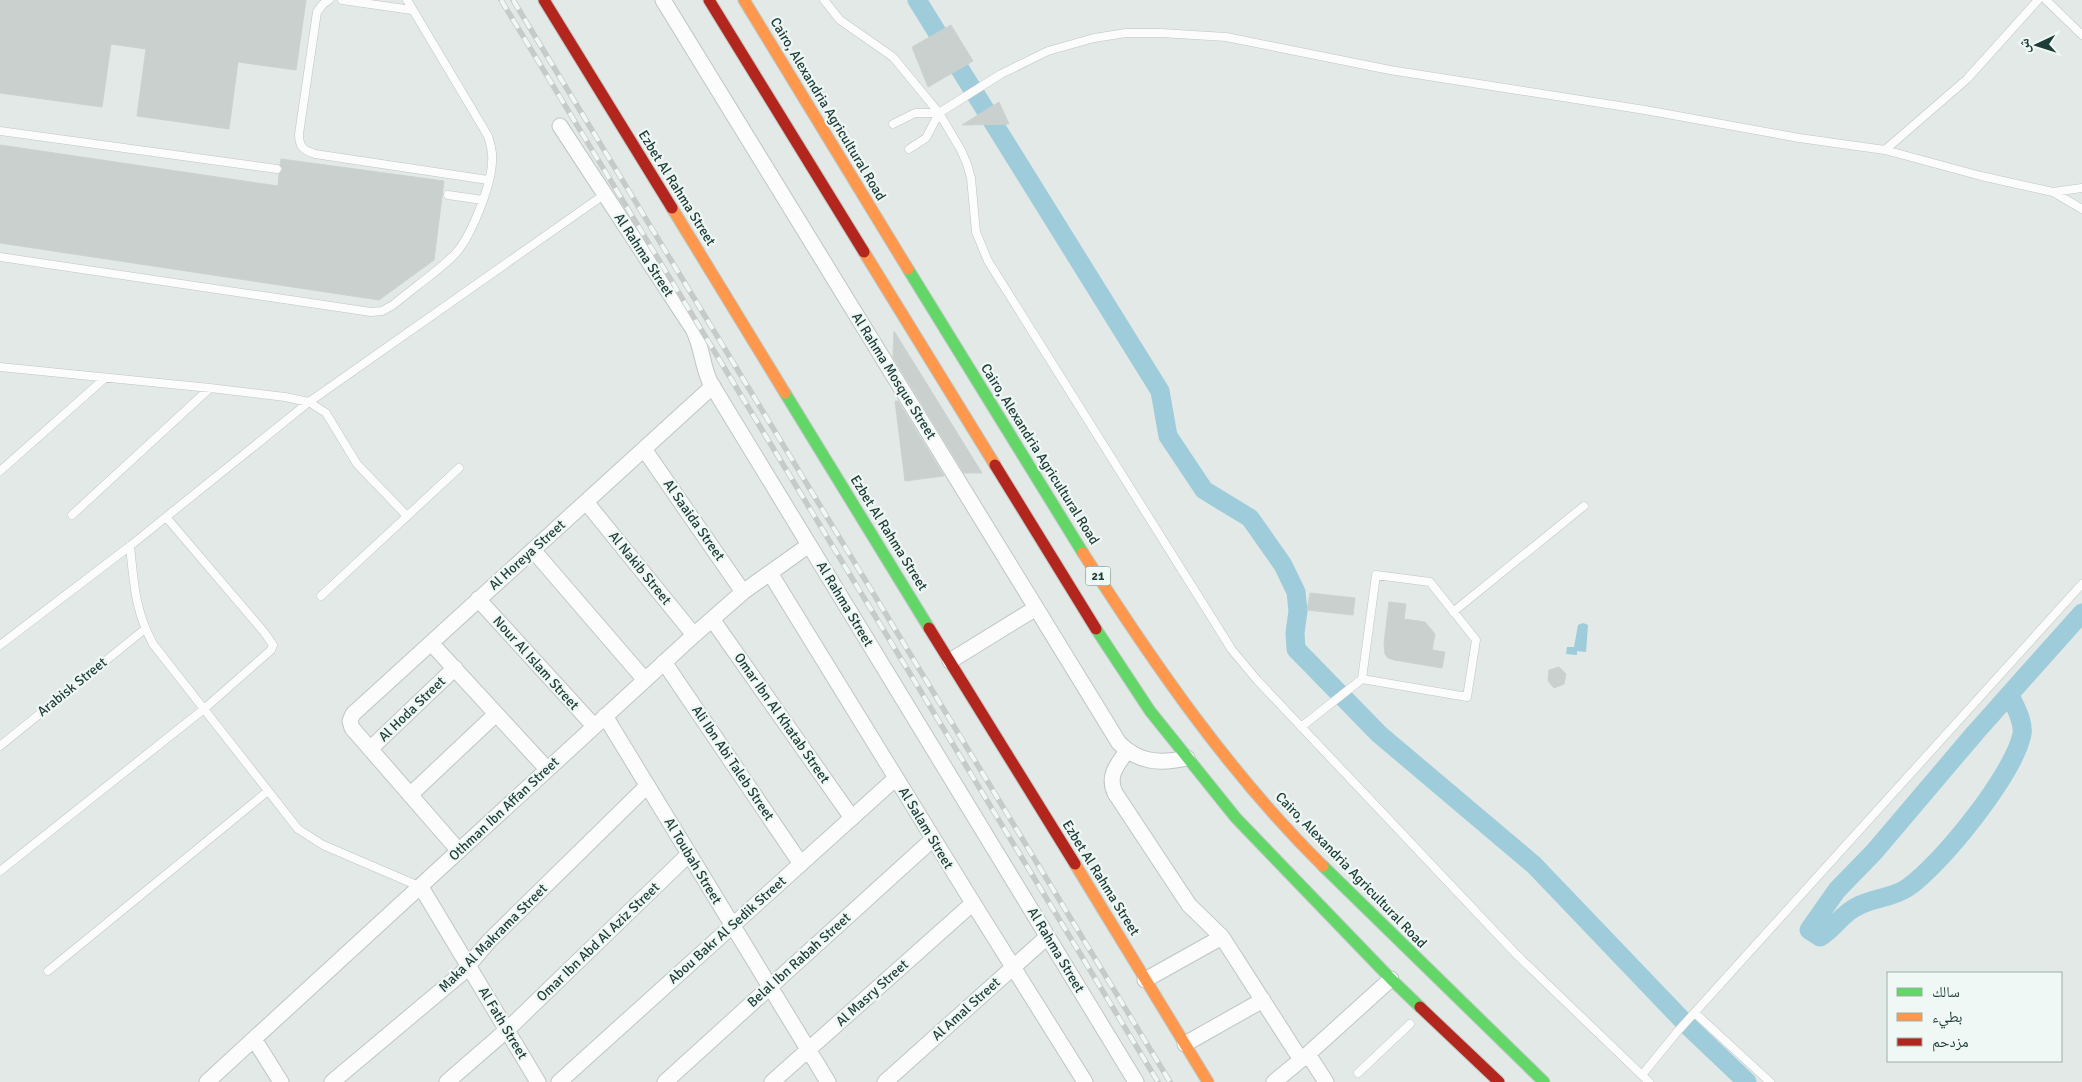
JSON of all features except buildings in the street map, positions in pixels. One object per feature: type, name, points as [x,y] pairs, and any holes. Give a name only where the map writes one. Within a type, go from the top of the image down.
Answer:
[{"type":"main road","name":"Ezbet Al Rahma Street","points":[[544,0],[1208,1082]]},
{"type":"main road","name":"21","points":[[709,0],[1109,651],[1150,711],[1236,818],[1391,979],[1499,1082]]},
{"type":"main road","name":"Cairo, Alexandria Agricultural Road","points":[[744,0],[1048,497],[1139,641],[1186,706],[1245,781],[1307,850],[1544,1082]]},
{"type":"street","name":"Al Rahma Mosque Street","points":[[663,0],[1036,608],[1119,742],[1127,751]]},
{"type":"street","name":"Al Rahma Street","points":[[560,126],[697,336],[706,374],[713,386],[1136,1082]]},
{"type":"street","name":"Al Horeya Street","points":[[370,749],[352,728],[350,721],[352,714],[713,386]]},
{"type":"street","name":"Al Saaida Street","points":[[644,448],[743,592]]},
{"type":"street","name":"Al Nakib Street","points":[[586,502],[694,635]]},
{"type":"street","name":"Othman Ibn Affan Street","points":[[207,1082],[694,635],[743,592],[809,545]]},
{"type":"street","points":[[532,550],[645,680]]},
{"type":"street","name":"Al Salam Street","points":[[770,573],[1085,1082]]},
{"type":"street","name":"Nour Al Islam Street","points":[[478,599],[600,721]]},
{"type":"street","points":[[950,661],[1036,608]]},
{"type":"street","name":"Omar Ibn Al Khatab Street","points":[[712,619],[852,818]]},
{"type":"street","points":[[431,643],[547,769]]},
{"type":"street","name":"Ali Ibn Abi Taleb Street","points":[[664,662],[801,864]]},
{"type":"street","name":"Al Hoda Street","points":[[370,749],[455,668]]},
{"type":"street","points":[[410,795],[496,714]]},
{"type":"street","name":"Al Toubah Street","points":[[600,721],[648,786],[828,1082]]},
{"type":"street","points":[[370,749],[459,851]]},
{"type":"street","points":[[1187,758],[1159,762],[1142,759],[1127,751],[1112,776],[1112,788],[1189,904],[1222,937],[1263,1000],[1304,1057],[1326,1082]]},
{"type":"street","name":"Abou Bakr Al Sedik Street","points":[[559,1082],[896,778]]},
{"type":"street","name":"Maka Al Makrama Street","points":[[332,1082],[469,967],[489,942],[648,786]]},
{"type":"street","name":"Belal Ibn Rabah Street","points":[[665,1082],[933,839]]},
{"type":"street","name":"Omar Ibn Abd Al Aziz Street","points":[[447,1082],[507,1030],[689,854]]},
{"type":"street","name":"Al Fath Street","points":[[421,887],[538,1082]]},
{"type":"street","name":"Al Masry Street","points":[[772,1082],[973,903]]},
{"type":"street","name":"Al Amal Street","points":[[885,1082],[1047,937]]},
{"type":"street","points":[[1145,980],[1222,937]]},
{"type":"street","points":[[1274,1082],[1391,979]]},
{"type":"street","points":[[1184,1044],[1263,1000]]},
{"type":"street","points":[[254,1039],[281,1082]]},
{"type":"lane","points":[[329,0],[317,12],[299,134],[299,144],[304,150],[314,154],[488,180]]},
{"type":"lane","points":[[342,0],[412,10]]},
{"type":"lane","points":[[0,257],[371,312],[382,311],[393,305],[454,256],[470,232],[483,200],[492,164],[492,148],[488,136],[406,0]]},
{"type":"lane","points":[[824,0],[840,20],[893,56],[939,113],[967,164],[971,178],[976,232],[988,261],[1232,650],[1257,680],[1516,954],[1649,1082]]},
{"type":"lane","points":[[1885,150],[1967,78],[2038,0]]},
{"type":"lane","points":[[2046,0],[2082,35]]},
{"type":"lane","points":[[893,124],[910,114],[939,113],[1001,74],[1048,51],[1094,38],[1126,33],[1226,37],[1390,70],[1644,110],[1799,138],[1885,150],[1982,176],[2053,192],[2082,209]]},
{"type":"lane","points":[[909,149],[926,138],[939,113]]},
{"type":"lane","points":[[0,131],[277,169]]},
{"type":"lane","points":[[2053,192],[2082,188]]},
{"type":"lane","points":[[0,646],[130,546],[309,402],[605,194]]},
{"type":"lane","points":[[448,195],[483,200]]},
{"type":"lane","points":[[0,367],[210,388],[285,397],[309,402],[326,413],[357,464],[407,516]]},
{"type":"lane","points":[[0,471],[105,378]]},
{"type":"lane","points":[[72,515],[210,388]]},
{"type":"lane","points":[[320,596],[459,468]]},
{"type":"lane","points":[[1454,612],[1584,506]]},
{"type":"lane","points":[[0,871],[204,709],[271,650],[273,645],[166,517]]},
{"type":"lane","points":[[130,546],[134,591],[139,615],[145,629],[154,644],[298,830],[309,838],[421,887]]},
{"type":"lane","points":[[1301,727],[1348,688],[1362,679],[1467,696],[1476,640],[1430,582],[1376,575],[1362,679]]},
{"type":"lane","points":[[1642,1075],[1677,1032],[2082,584]]},
{"type":"lane","name":"Arabisk Street","points":[[0,746],[145,629]]},
{"type":"lane","points":[[48,971],[268,791]]},
{"type":"lane","points":[[1695,1013],[1770,1082]]},
{"type":"lane","points":[[1358,1073],[1410,1024]]},
{"type":"water","points":[[1583,623],[1588,625],[1586,652],[1577,651],[1577,655],[1566,654],[1567,647],[1574,647],[1578,625]]},
{"type":"waterway","points":[[917,0],[1160,391],[1168,436],[1204,490],[1250,518],[1283,565],[1296,592],[1298,611],[1295,633],[1296,649],[1379,734],[1534,865],[1688,1026],[1747,1082]]},
{"type":"waterway","points":[[2010,695],[2022,724],[2022,734],[2016,751],[1991,794],[1956,840],[1938,860],[1907,888],[1852,909],[1820,937],[1809,930],[1837,890],[1874,852],[1975,733],[2082,613]]},
{"type":"railway","points":[[501,0],[1158,1082]]},
{"type":"railway","points":[[513,0],[1170,1082]]},
{"type":"traffic: fast","points":[[908,269],[1083,553]]},
{"type":"traffic: fast","points":[[785,393],[929,628]]},
{"type":"traffic: fast","points":[[1096,629],[1150,711],[1236,818],[1420,1007]]},
{"type":"traffic: fast","points":[[1323,866],[1544,1082]]},
{"type":"traffic: slow","points":[[744,0],[908,269]]},
{"type":"traffic: slow","points":[[672,208],[785,393]]},
{"type":"traffic: slow","points":[[864,252],[995,465]]},
{"type":"traffic: slow","points":[[1083,553],[1137,636],[1194,716],[1256,793],[1323,866]]},
{"type":"traffic: slow","points":[[1075,864],[1208,1082]]},
{"type":"traffic: jam","points":[[544,0],[672,208]]},
{"type":"traffic: jam","points":[[709,0],[864,252]]},
{"type":"traffic: jam","points":[[995,465],[1096,629]]},
{"type":"traffic: jam","points":[[929,628],[1075,864]]},
{"type":"traffic: jam","points":[[1420,1007],[1499,1082]]}]
